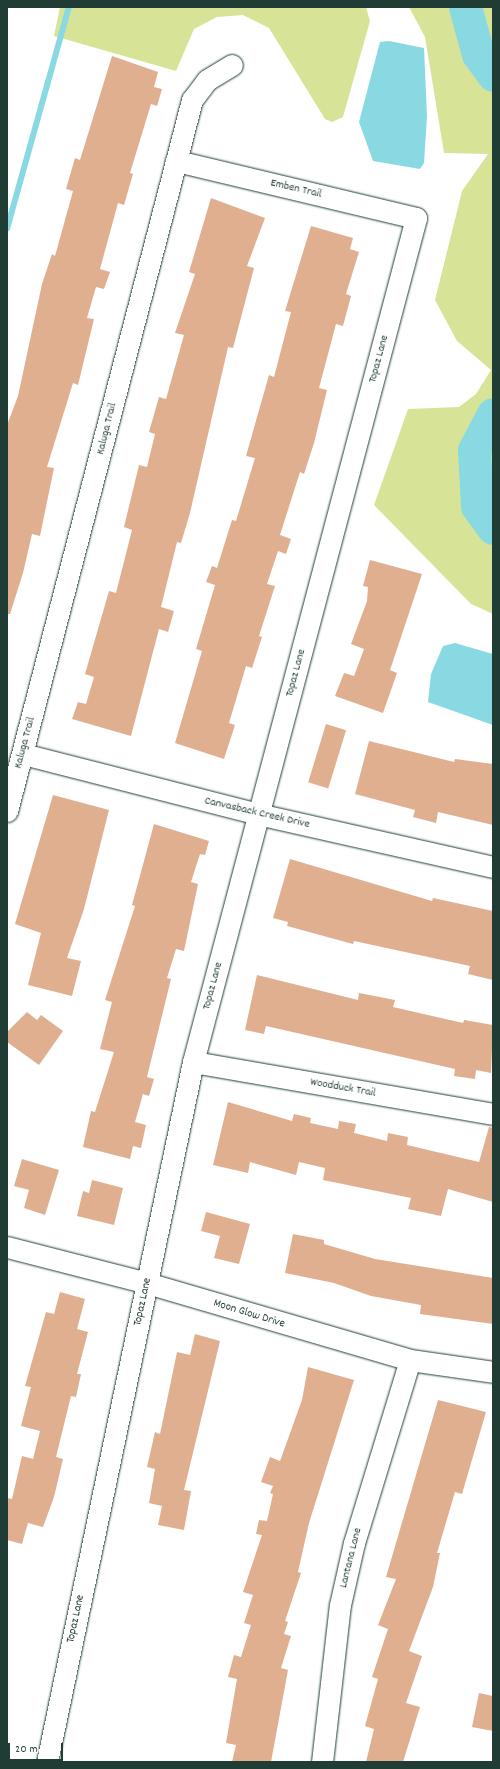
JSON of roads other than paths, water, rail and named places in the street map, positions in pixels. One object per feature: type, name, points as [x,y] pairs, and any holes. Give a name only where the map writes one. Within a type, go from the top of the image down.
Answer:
[{"type":"street","name":"Kaluga Trail","points":[[7,811],[192,100],[207,80],[232,65]]},
{"type":"street","name":"Emben Trail","points":[[176,161],[416,218]]},
{"type":"street","name":"Topaz Lane","points":[[46,1762],[193,1062],[416,218]]},
{"type":"street","name":"Canvasback Creek Drive","points":[[23,754],[258,814],[493,867]]},
{"type":"street","name":"Woodduck Trail","points":[[193,1062],[493,1114]]},
{"type":"street","name":"Moon Glow Drive","points":[[7,1247],[147,1283],[410,1360],[493,1372]]},
{"type":"street","name":"Lantana Lane","points":[[322,1762],[340,1605],[354,1543],[410,1360]]},
{"type":"water","points":[[389,41],[424,48],[427,116],[424,163],[420,169],[373,161],[359,122],[380,42]]},
{"type":"water","points":[[455,643],[493,654],[493,725],[428,702],[431,674],[443,646]]},
{"type":"waterway","points":[[7,229],[69,7]]},
{"type":"waterway","points":[[465,7],[478,54],[493,75]]},
{"type":"waterway","points":[[493,414],[474,450],[477,506],[493,528]]}]
